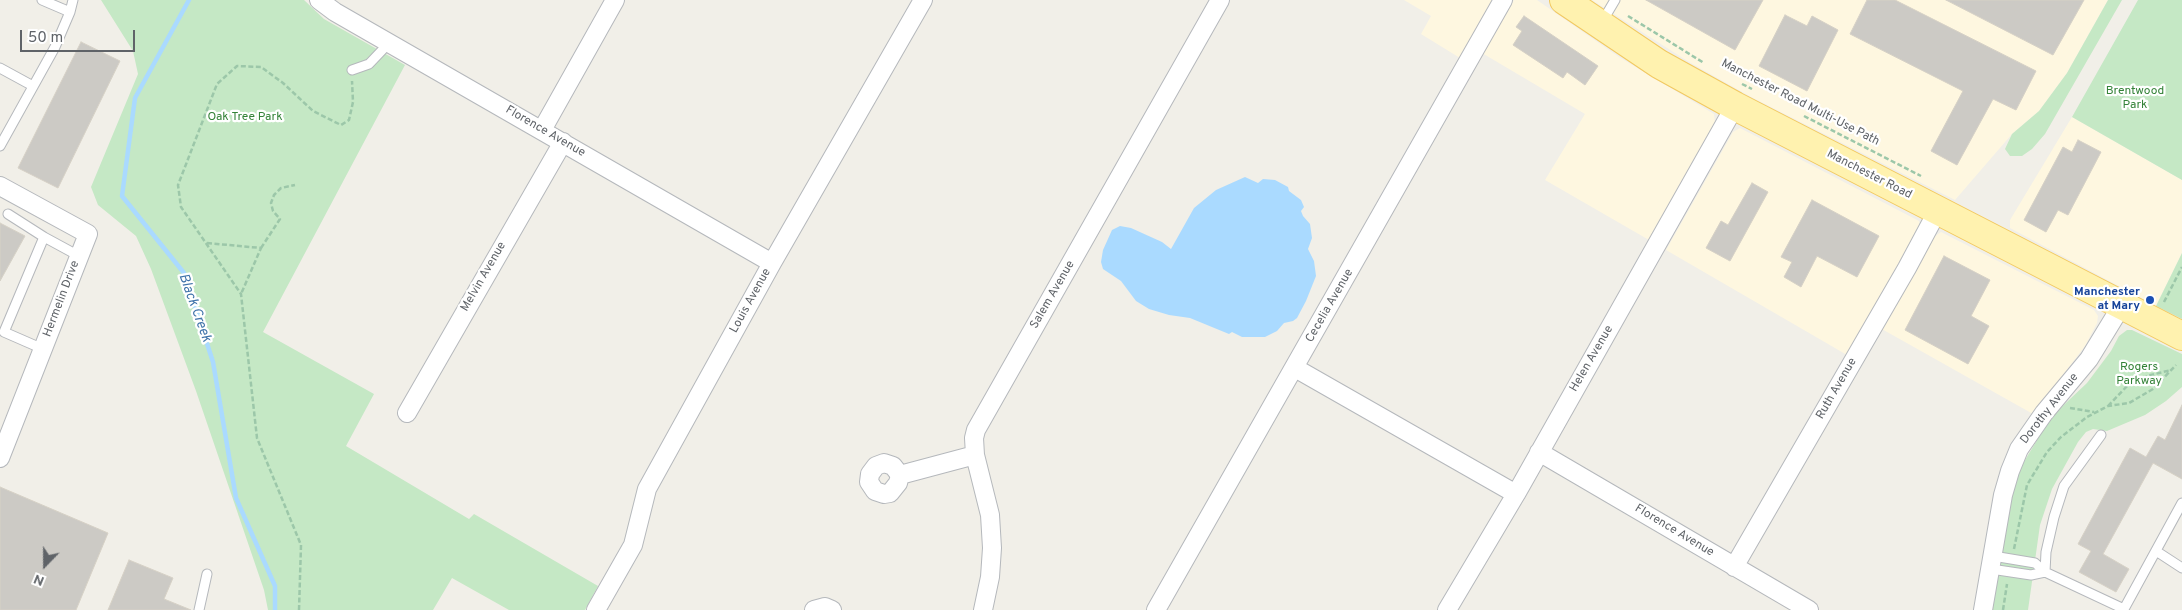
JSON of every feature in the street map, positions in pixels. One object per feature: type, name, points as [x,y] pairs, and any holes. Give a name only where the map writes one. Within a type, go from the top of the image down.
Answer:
[{"type":"main road","name":"Manchester Road","points":[[1564,0],[1609,10],[1659,64],[1735,93],[1938,210],[2182,336]]},
{"type":"street","name":"Florence Avenue","points":[[319,0],[335,12],[772,264]]},
{"type":"street","points":[[542,130],[615,0]]},
{"type":"street","name":"Louis Avenue","points":[[596,610],[633,545],[647,489],[772,264],[923,0]]},
{"type":"street","name":"Salem Avenue","points":[[983,610],[990,577],[992,548],[990,515],[975,455],[974,438],[976,430],[1220,0]]},
{"type":"street","name":"Cecelia Avenue","points":[[1156,610],[1504,0]]},
{"type":"street","name":"Helen Avenue","points":[[1447,610],[1516,494],[1723,131],[1735,93]]},
{"type":"street","name":"Melvin Avenue","points":[[407,413],[562,142]]},
{"type":"street","name":"Hermelin Drive","points":[[0,186],[88,234],[0,458]]},
{"type":"street","name":"Ruth Avenue","points":[[1734,567],[1907,268],[1938,210]]},
{"type":"street","name":"Dorothy Avenue","points":[[1983,610],[2003,495],[2019,449],[2044,413],[2089,358],[2122,305]]},
{"type":"street","points":[[1295,368],[1516,494]]},
{"type":"street","name":"Florence Avenue","points":[[1539,452],[1808,610]]},
{"type":"street","points":[[900,475],[975,455]]},
{"type":"street","points":[[814,610],[825,607],[832,610]]},
{"type":"lane","points":[[42,0],[70,12]]},
{"type":"lane","points":[[0,146],[4,128],[33,86],[55,47],[73,0]]},
{"type":"lane","points":[[352,70],[369,64],[389,43]]},
{"type":"lane","points":[[0,68],[33,86]]},
{"type":"lane","points":[[8,214],[79,256]]},
{"type":"lane","points":[[43,348],[4,332],[44,236]]},
{"type":"lane","points":[[2045,572],[2046,552],[2064,486],[2101,434]]},
{"type":"lane","points":[[1992,562],[2031,575],[2045,572],[2126,609],[2182,503]]},
{"type":"lane","points":[[2156,551],[2182,568]]},
{"type":"lane","points":[[198,610],[207,574]]},
{"type":"path","name":"Manchester Road Multi-Use Path","points":[[1609,10],[1707,65]]},
{"type":"path","points":[[299,610],[301,545],[257,438],[241,294],[181,207],[178,185],[217,84],[237,66],[261,67],[283,83],[313,111],[341,125],[348,120],[353,102],[352,70]]},
{"type":"path","name":"Manchester Road Multi-Use Path","points":[[1735,93],[1759,93]]},
{"type":"path","name":"Manchester Road Multi-Use Path","points":[[1799,113],[1924,178]]},
{"type":"path","points":[[241,294],[261,248],[280,219],[271,203],[274,195],[281,188],[295,185]]},
{"type":"path","points":[[207,243],[261,248]]},
{"type":"path","points":[[2164,302],[2182,267]]},
{"type":"path","points":[[2013,554],[2023,498],[2035,469],[2061,437],[2095,412],[2108,406],[2120,405],[2138,399],[2160,384],[2176,365]]},
{"type":"path","points":[[2108,406],[2130,383],[2147,376],[2171,370]]},
{"type":"path","points":[[2063,406],[2095,412]]},
{"type":"path","points":[[2003,610],[2009,575]]},
{"type":"shaded area","points":[[1404,0],[1494,0],[1460,58],[1421,34],[1431,16]]},
{"type":"shaded area","points":[[1514,0],[1537,0],[1619,57],[1714,114],[1715,123],[1649,240],[1545,180],[1585,114],[1482,53]]},
{"type":"shaded area","points":[[1592,0],[2108,0],[2067,73],[2039,111],[2012,134],[1955,200],[1751,97],[1689,62]]},
{"type":"shaded area","points":[[2072,117],[2182,180],[2182,253],[2156,306],[2010,228],[2010,220]]},
{"type":"shaded area","points":[[1740,128],[1919,221],[1920,229],[1847,355],[1666,250],[1733,132]]},
{"type":"shaded area","points":[[1941,232],[2094,310],[2098,316],[2097,323],[2085,346],[2033,414],[1880,328],[1934,237]]},
{"type":"green space","name":"Oak Tree Park","points":[[101,0],[304,0],[324,19],[405,65],[263,332],[374,394],[346,446],[469,519],[474,514],[598,586],[585,610],[509,610],[452,578],[433,610],[268,610],[264,590],[196,391],[151,269],[136,236],[98,205],[91,187],[138,74],[133,51]]},
{"type":"green space","points":[[2108,0],[2122,0],[2045,134],[2032,149],[2022,156],[2010,156],[2005,149],[2012,134],[2039,111],[2067,73]]},
{"type":"green space","name":"Brentwood Park","points":[[2138,0],[2182,0],[2182,180],[2072,117]]},
{"type":"green space","points":[[2182,253],[2182,319],[2156,306]]},
{"type":"green space","name":"Rogers Parkway","points":[[2127,330],[2132,330],[2182,354],[2182,387],[2166,401],[2145,415],[2107,431],[2093,429],[2086,432],[2078,442],[2052,489],[2040,525],[2028,610],[1989,610],[2011,491],[2019,470],[2051,417],[2087,383],[2111,351],[2119,336]]},
{"type":"water","points":[[1245,177],[1258,183],[1263,179],[1275,180],[1288,187],[1289,191],[1301,200],[1304,207],[1301,211],[1310,224],[1312,238],[1308,249],[1314,261],[1316,276],[1306,301],[1297,318],[1293,321],[1284,323],[1277,331],[1265,337],[1242,337],[1232,332],[1229,334],[1190,318],[1169,315],[1149,309],[1136,301],[1121,281],[1103,269],[1101,262],[1103,250],[1112,230],[1120,226],[1131,228],[1162,242],[1171,249],[1194,208],[1216,190]]},
{"type":"building","points":[[1646,0],[1763,0],[1735,50]]},
{"type":"building","points":[[1867,0],[1895,0],[2036,71],[2016,110],[1993,99],[1957,165],[1931,151],[1963,91],[1850,34]]},
{"type":"building","points":[[1946,0],[2084,0],[2053,55]]},
{"type":"building","points":[[1785,15],[1807,26],[1812,16],[1838,30],[1807,91],[1759,66]]},
{"type":"building","points":[[1524,16],[1598,66],[1585,85],[1567,72],[1563,78],[1513,45],[1522,31],[1516,27]]},
{"type":"building","points":[[81,42],[120,61],[58,188],[18,168]]},
{"type":"building","points":[[2078,140],[2101,152],[2068,215],[2058,210],[2046,232],[2024,220],[2063,147],[2072,152]]},
{"type":"building","points":[[1752,183],[1768,192],[1730,261],[1706,248],[1721,221],[1728,225]]},
{"type":"building","points":[[1812,200],[1879,236],[1857,277],[1817,256],[1801,287],[1784,277],[1792,262],[1781,257]]},
{"type":"building","points":[[0,223],[25,236],[0,281]]},
{"type":"building","points":[[1944,256],[1990,280],[1971,316],[1989,326],[1968,364],[1905,330]]},
{"type":"building","points":[[2182,405],[2182,479],[2153,463],[2103,554],[2129,569],[2116,592],[2079,572],[2091,551],[2078,544],[2130,448],[2146,457],[2158,436],[2165,440]]},
{"type":"building","points":[[0,487],[108,533],[76,610],[0,610]]},
{"type":"building","points":[[129,560],[173,578],[164,599],[191,610],[108,610]]},
{"type":"waterway","name":"Black Creek","points":[[189,0],[135,98],[122,196],[184,273],[213,362],[236,498],[275,586],[275,610]]},
{"type":"place","name":"Manchester at Mary","points":[[2150,300]]}]
